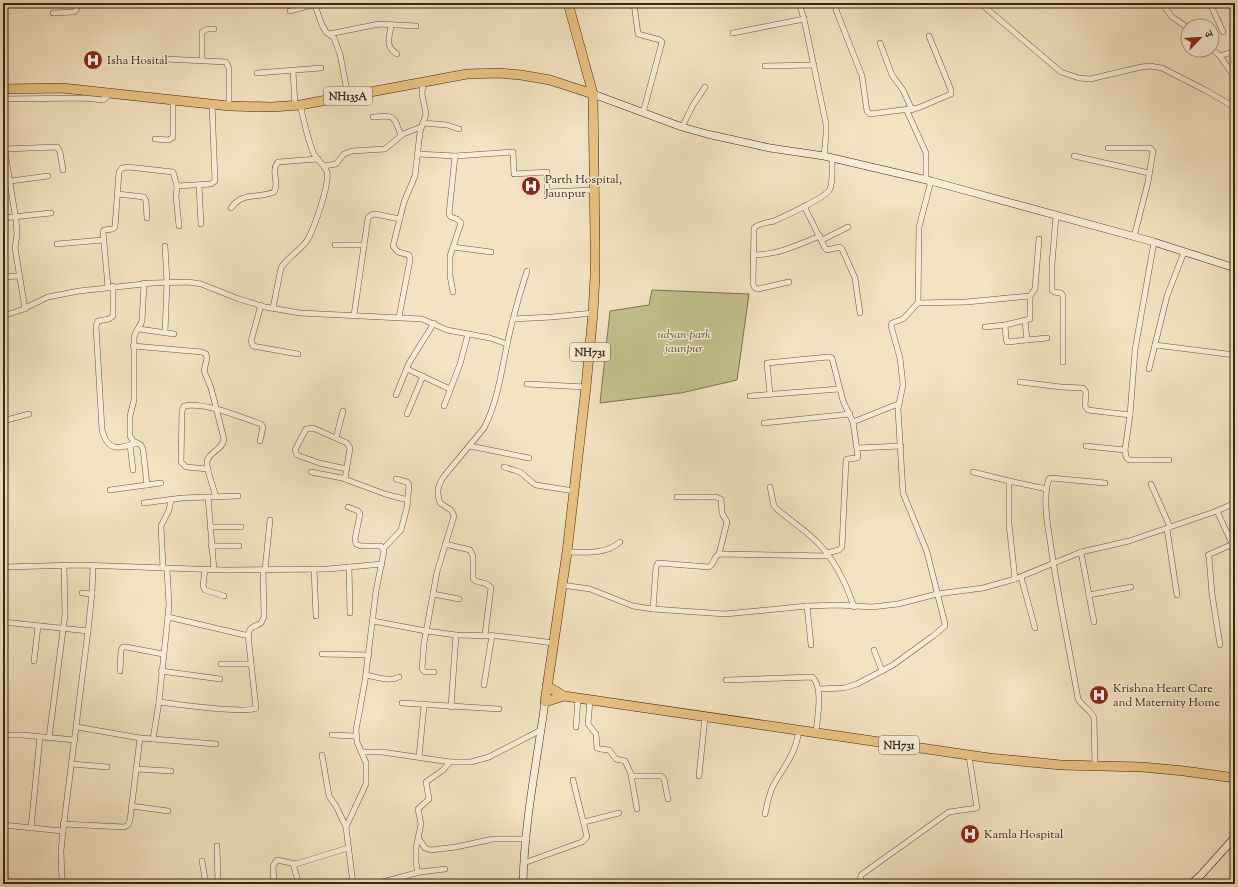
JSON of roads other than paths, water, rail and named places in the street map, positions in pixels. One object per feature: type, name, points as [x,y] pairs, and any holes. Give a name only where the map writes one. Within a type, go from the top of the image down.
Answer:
[{"type":"highway","name":"NH731","points":[[564,696],[545,702],[567,552],[586,387],[593,313],[595,241],[593,94],[568,3]]},
{"type":"highway","name":"NH135A","points":[[3,89],[62,88],[229,106],[272,107],[298,105],[467,74],[498,73],[550,80],[593,94]]},
{"type":"highway","name":"NH731","points":[[547,686],[564,696],[969,756],[1054,764],[1142,767],[1235,778]]},
{"type":"main road","points":[[593,94],[682,127],[734,141],[824,156],[929,181],[1154,242],[1235,268]]},
{"type":"main road","points":[[523,884],[524,863],[545,702]]},
{"type":"main road","points":[[1191,884],[1235,838]]},
{"type":"street","points":[[53,14],[74,12],[77,10],[77,3]]},
{"type":"street","points":[[634,3],[638,34],[660,40],[662,42],[643,113]]},
{"type":"street","points":[[799,3],[804,19],[826,124],[824,156]]},
{"type":"street","points":[[834,3],[862,76],[868,113],[872,114],[909,110],[924,106],[952,94],[929,36]]},
{"type":"street","points":[[981,3],[1061,72],[1079,78],[1090,79],[1141,67],[1150,66],[1162,68],[1205,90],[1235,109]]},
{"type":"street","points":[[1210,3],[1223,32]]},
{"type":"street","points":[[290,11],[315,4],[322,25],[324,29],[334,38],[340,54],[348,96]]},
{"type":"street","points":[[1164,4],[1172,17],[1180,22]]},
{"type":"street","points":[[733,33],[804,19]]},
{"type":"street","points":[[329,34],[373,25],[416,26]]},
{"type":"street","points":[[392,25],[388,45],[390,50],[397,54]]},
{"type":"street","points":[[202,60],[201,34],[204,30],[214,29]]},
{"type":"street","points":[[819,689],[851,686],[882,671],[934,636],[945,626],[927,552],[903,493],[898,404],[903,385],[900,358],[891,326],[892,323],[903,319],[918,303],[919,227],[929,181],[926,153],[909,110],[903,90],[892,75],[880,43]]},
{"type":"street","points":[[1235,51],[1220,56],[1235,78]]},
{"type":"street","points":[[165,59],[223,61],[228,64],[229,106]]},
{"type":"street","points":[[766,66],[814,65]]},
{"type":"street","points":[[257,73],[321,68]]},
{"type":"street","points":[[273,308],[281,268],[283,264],[299,250],[312,231],[327,181],[326,171],[313,151],[298,105],[293,71]]},
{"type":"street","points":[[399,317],[410,260],[409,255],[398,252],[393,246],[404,202],[415,176],[422,125],[426,114],[422,94],[423,82]]},
{"type":"street","points":[[682,127],[693,105],[705,87]]},
{"type":"street","points":[[3,98],[84,98],[103,100],[112,93]]},
{"type":"street","points":[[155,139],[169,140],[174,137],[173,100]]},
{"type":"street","points":[[177,186],[211,184],[215,181],[212,104]]},
{"type":"street","points":[[373,117],[391,116],[401,135]]},
{"type":"street","points":[[324,166],[336,164],[344,154],[352,151],[385,149],[401,135],[422,125],[447,125],[458,129]]},
{"type":"street","points":[[3,140],[16,216],[18,234],[15,248],[25,308]]},
{"type":"street","points":[[4,151],[57,147],[60,152],[63,170]]},
{"type":"street","points":[[1108,148],[1152,149],[1154,153],[1134,237]]},
{"type":"street","points":[[418,154],[455,156],[513,152],[514,174],[547,172],[547,192],[594,190]]},
{"type":"street","points":[[453,292],[449,271],[452,247],[461,222],[450,217],[449,214],[455,156]]},
{"type":"street","points":[[1074,156],[1149,173]]},
{"type":"street","points":[[790,282],[758,289],[755,288],[753,284],[753,231],[755,226],[773,221],[820,198],[830,190],[832,158]]},
{"type":"street","points":[[231,208],[236,202],[244,197],[271,194],[275,191],[274,167],[278,162],[318,159]]},
{"type":"street","points":[[137,443],[115,447],[109,445],[102,430],[96,326],[98,321],[109,319],[113,316],[111,287],[103,240],[103,231],[115,228],[119,172],[122,168],[171,171],[174,173],[177,186],[176,197],[178,226]]},
{"type":"street","points":[[3,182],[48,176]]},
{"type":"street","points":[[199,185],[201,224]]},
{"type":"street","points":[[118,194],[144,197],[146,201],[147,218]]},
{"type":"street","points":[[804,206],[827,250],[840,247],[842,249],[855,278],[860,313]]},
{"type":"street","points":[[3,218],[51,213]]},
{"type":"street","points":[[354,315],[368,218],[375,214],[400,219]]},
{"type":"street","points":[[1056,216],[1052,264],[1052,290],[1054,292],[1061,293],[1062,296],[1063,362]]},
{"type":"street","points":[[753,255],[767,255],[780,252],[848,227]]},
{"type":"street","points":[[985,327],[1025,321],[1030,318],[1030,296],[1035,289],[1039,239]]},
{"type":"street","points":[[57,244],[103,240]]},
{"type":"street","points":[[1154,242],[1135,350],[1130,415],[1125,450],[1126,457],[1129,460],[1169,460]]},
{"type":"street","points":[[335,245],[364,245]]},
{"type":"street","points":[[165,246],[167,282],[165,332]]},
{"type":"street","points":[[452,247],[491,252]]},
{"type":"street","points":[[1149,369],[1167,296],[1184,252]]},
{"type":"street","points":[[434,672],[423,671],[421,667],[433,594],[454,514],[451,510],[441,505],[439,501],[438,488],[445,475],[484,428],[493,408],[513,319],[527,271]]},
{"type":"street","points":[[3,277],[20,276]]},
{"type":"street","points":[[3,316],[56,295],[111,287],[167,282],[188,282],[201,284],[239,299],[300,313],[422,318],[447,330],[490,338],[507,344]]},
{"type":"street","points":[[144,284],[142,320],[139,329],[134,334],[134,400],[129,419],[130,436],[133,441],[142,445],[147,485]]},
{"type":"street","points":[[918,303],[966,302],[1030,296]]},
{"type":"street","points":[[261,305],[252,341],[253,346],[298,354]]},
{"type":"street","points":[[513,319],[593,313]]},
{"type":"street","points":[[1025,321],[1027,340]]},
{"type":"street","points":[[396,395],[407,369],[434,324]]},
{"type":"street","points":[[1005,325],[1007,342],[1048,338]]},
{"type":"street","points":[[139,329],[174,334]]},
{"type":"street","points":[[444,406],[460,364],[468,334]]},
{"type":"street","points":[[1155,345],[1235,355]]},
{"type":"street","points":[[133,346],[202,352],[206,354],[207,358],[204,371],[210,384],[217,409],[223,443],[208,457],[207,460],[208,469],[216,496]]},
{"type":"street","points":[[719,554],[827,555],[839,550],[842,547],[846,460],[856,459],[858,457],[853,422],[843,401],[831,357],[767,363],[770,394]]},
{"type":"street","points":[[407,369],[450,389]]},
{"type":"street","points":[[407,414],[423,376]]},
{"type":"street","points":[[1020,382],[1083,388],[1086,392],[1085,406],[1088,410],[1130,415]]},
{"type":"street","points":[[527,384],[586,387]]},
{"type":"street","points":[[750,396],[839,389]]},
{"type":"street","points":[[853,422],[898,404]]},
{"type":"street","points":[[208,469],[186,468],[182,464],[182,411],[184,406],[189,405],[217,409],[261,424],[263,427],[260,441]]},
{"type":"street","points":[[336,438],[343,412]]},
{"type":"street","points":[[3,421],[29,414]]},
{"type":"street","points":[[764,423],[850,414]]},
{"type":"street","points":[[345,479],[347,469],[350,446],[347,443],[313,428],[308,428],[304,431],[295,450],[300,457],[347,469]]},
{"type":"street","points":[[130,445],[133,470]]},
{"type":"street","points":[[470,446],[529,458]]},
{"type":"street","points":[[857,448],[901,446]]},
{"type":"street","points":[[1086,446],[1125,450]]},
{"type":"street","points":[[504,467],[520,472],[536,485],[574,491]]},
{"type":"street","points":[[3,469],[5,478],[3,482]]},
{"type":"street","points":[[311,472],[345,479],[390,496],[408,500]]},
{"type":"street","points":[[973,472],[1047,489]]},
{"type":"street","points":[[346,827],[366,784],[366,763],[355,736],[366,675],[376,591],[384,548],[401,530],[410,489],[408,484],[396,478]]},
{"type":"street","points":[[1095,766],[1094,718],[1092,713],[1081,704],[1078,699],[1053,563],[1046,515],[1047,483],[1048,479],[1051,478],[1105,483]]},
{"type":"street","points":[[1009,481],[1010,524],[1015,579]]},
{"type":"street","points":[[110,490],[160,483]]},
{"type":"street","points":[[1152,484],[1168,528],[1177,595]]},
{"type":"street","points":[[770,487],[774,506],[816,541],[827,555],[843,578],[854,607]]},
{"type":"street","points":[[144,503],[216,496],[238,496]]},
{"type":"street","points":[[208,497],[214,570]]},
{"type":"street","points":[[654,609],[656,567],[658,563],[709,567],[714,563],[715,557],[719,554],[728,522],[722,513],[721,500],[716,497],[677,497]]},
{"type":"street","points":[[153,739],[159,702],[169,605],[161,526],[169,510],[171,500]]},
{"type":"street","points":[[562,585],[590,589],[633,606],[725,614],[807,606],[838,605],[872,607],[898,604],[937,594],[982,588],[1015,579],[1081,552],[1122,543],[1235,504]]},
{"type":"street","points":[[348,507],[358,511],[360,514],[355,539],[356,544],[361,546],[381,546],[384,548]]},
{"type":"street","points":[[1217,511],[1235,550]]},
{"type":"street","points":[[159,702],[196,707],[254,710],[256,706],[248,636],[251,628],[261,623],[264,617],[264,570],[270,520]]},
{"type":"street","points":[[210,527],[240,527]]},
{"type":"street","points":[[567,552],[600,551],[611,548],[620,542]]},
{"type":"street","points":[[445,544],[470,550],[473,556],[473,579],[476,582],[489,585],[491,588],[485,635]]},
{"type":"street","points":[[1220,644],[1212,594],[1210,557],[1208,555],[1233,544]]},
{"type":"street","points":[[211,546],[239,546]]},
{"type":"street","points":[[1081,552],[1094,622]]},
{"type":"street","points":[[3,567],[64,565],[214,570],[264,570],[314,569],[382,564]]},
{"type":"street","points":[[49,738],[65,615],[64,565]]},
{"type":"street","points":[[62,884],[61,851],[88,631],[92,593],[92,566]]},
{"type":"street","points":[[349,567],[350,613]]},
{"type":"street","points":[[205,569],[203,586],[205,590],[224,596]]},
{"type":"street","points":[[314,569],[316,616]]},
{"type":"street","points":[[1021,577],[1035,628]]},
{"type":"street","points":[[1089,595],[1131,587]]},
{"type":"street","points":[[82,594],[92,593]]},
{"type":"street","points":[[433,594],[459,599]]},
{"type":"street","points":[[807,606],[811,645]]},
{"type":"street","points":[[168,616],[248,636]]},
{"type":"street","points":[[373,621],[456,635],[485,635],[554,643]]},
{"type":"street","points":[[3,622],[88,631]]},
{"type":"street","points":[[34,661],[38,626]]},
{"type":"street","points":[[451,707],[456,635]]},
{"type":"street","points":[[484,685],[492,636]]},
{"type":"street","points":[[120,671],[121,650],[123,647],[163,654]]},
{"type":"street","points":[[874,650],[882,671]]},
{"type":"street","points":[[322,654],[369,655]]},
{"type":"street","points":[[221,664],[251,664]]},
{"type":"street","points":[[161,671],[220,679]]},
{"type":"street","points":[[366,675],[389,679],[399,678]]},
{"type":"street","points":[[726,680],[812,677],[816,680],[819,689],[816,733]]},
{"type":"street","points":[[576,728],[578,698]]},
{"type":"street","points":[[590,700],[588,724],[596,734],[596,748],[609,750],[616,759],[625,761],[631,775],[637,809]]},
{"type":"street","points":[[402,703],[424,706],[499,709]]},
{"type":"street","points":[[419,757],[424,706]]},
{"type":"street","points":[[699,776],[705,717]]},
{"type":"street","points":[[77,727],[140,738],[216,744]]},
{"type":"street","points":[[362,752],[382,752],[465,763],[481,760],[495,754],[541,730]]},
{"type":"street","points":[[765,814],[773,786],[797,744],[799,731]]},
{"type":"street","points":[[3,735],[75,740]]},
{"type":"street","points":[[332,735],[355,736]]},
{"type":"street","points":[[32,828],[40,737]]},
{"type":"street","points":[[64,824],[128,825],[130,820],[140,738]]},
{"type":"street","points":[[322,755],[329,796],[336,806],[346,827],[353,884]]},
{"type":"street","points":[[860,884],[860,875],[949,812],[977,808],[969,756]]},
{"type":"street","points":[[418,873],[416,856],[421,824],[418,809],[429,799],[426,782],[440,772],[450,762]]},
{"type":"street","points":[[72,764],[107,767]]},
{"type":"street","points":[[136,769],[171,771]]},
{"type":"street","points":[[631,775],[662,776],[668,799]]},
{"type":"street","points":[[524,863],[586,840],[587,834],[573,780]]},
{"type":"street","points":[[131,806],[168,811]]},
{"type":"street","points":[[584,822],[619,813]]},
{"type":"street","points":[[3,825],[63,831]]},
{"type":"street","points":[[418,838],[425,848],[431,850],[456,848],[493,839],[527,839]]},
{"type":"street","points":[[217,846],[218,884]]},
{"type":"street","points":[[274,884],[273,866],[277,860],[293,864],[300,863],[348,848]]},
{"type":"street","points":[[202,861],[206,884]]},
{"type":"street","points":[[293,864],[298,884]]},
{"type":"street","points":[[375,884],[418,873],[445,869]]},
{"type":"place","name":"Isha Hosital","points":[[93,60]]},
{"type":"place","name":"Parth Hospital, Jaunpur","points":[[531,186]]},
{"type":"place","name":"Krishna Heart Care and Maternity Home","points":[[1099,695]]},
{"type":"place","name":"Kamla Hospital","points":[[970,834]]},
{"type":"park label","name":"udyan park jaunpur","points":[[684,341]]}]
